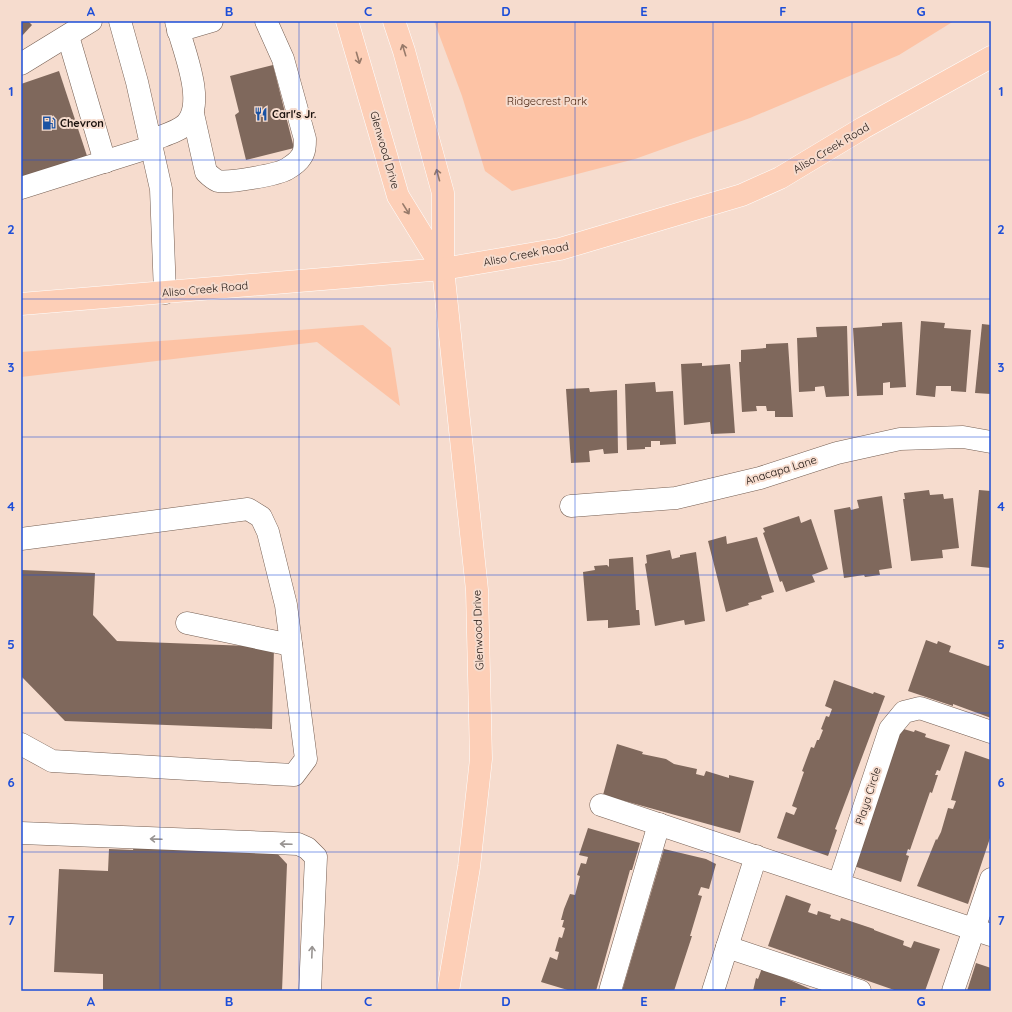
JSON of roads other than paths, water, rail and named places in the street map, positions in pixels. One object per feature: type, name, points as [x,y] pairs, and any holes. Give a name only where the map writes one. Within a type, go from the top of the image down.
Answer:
[{"type":"main road","name":"Glenwood Drive","points":[[347,21],[398,196],[443,269]]},
{"type":"main road","name":"Glenwood Drive","points":[[394,21],[404,51],[443,194],[443,269],[477,590],[481,759],[469,867],[448,991]]},
{"type":"main road","name":"Aliso Creek Road","points":[[21,304],[443,269],[560,249],[742,194],[780,178],[864,128],[991,57]]},
{"type":"street","points":[[21,64],[91,21]]},
{"type":"street","points":[[120,21],[138,82],[160,189],[165,293]]},
{"type":"street","points":[[21,188],[106,162],[151,144],[186,125],[195,106],[194,90],[177,26],[212,21]]},
{"type":"street","points":[[192,114],[206,172],[210,177],[218,181],[275,174],[287,169],[301,157],[305,149],[305,139],[283,59],[266,21]]},
{"type":"street","points":[[68,36],[106,162]]},
{"type":"street","name":"Anacapa Lane","points":[[571,506],[676,498],[760,478],[837,453],[900,439],[963,437],[991,442]]},
{"type":"street","points":[[21,539],[248,509],[261,517],[268,532],[286,605],[306,759],[294,775],[52,761],[21,744]]},
{"type":"street","points":[[186,623],[291,645]]},
{"type":"street","name":"Playa Circle","points":[[839,883],[890,729],[904,712],[920,708],[991,732]]},
{"type":"street","points":[[601,805],[983,932]]},
{"type":"street","points":[[610,991],[659,824]]},
{"type":"street","points":[[21,833],[298,844],[307,848],[316,857],[310,991]]},
{"type":"street","points":[[713,991],[756,856]]},
{"type":"street","points":[[953,991],[983,932],[991,879]]},
{"type":"street","points":[[727,948],[860,991]]},
{"type":"place","name":"Carl's Jr.","points":[[261,114]]},
{"type":"place","name":"Chevron","points":[[49,123]]},
{"type":"park label","name":"Ridgecrest Park","points":[[547,101]]}]
